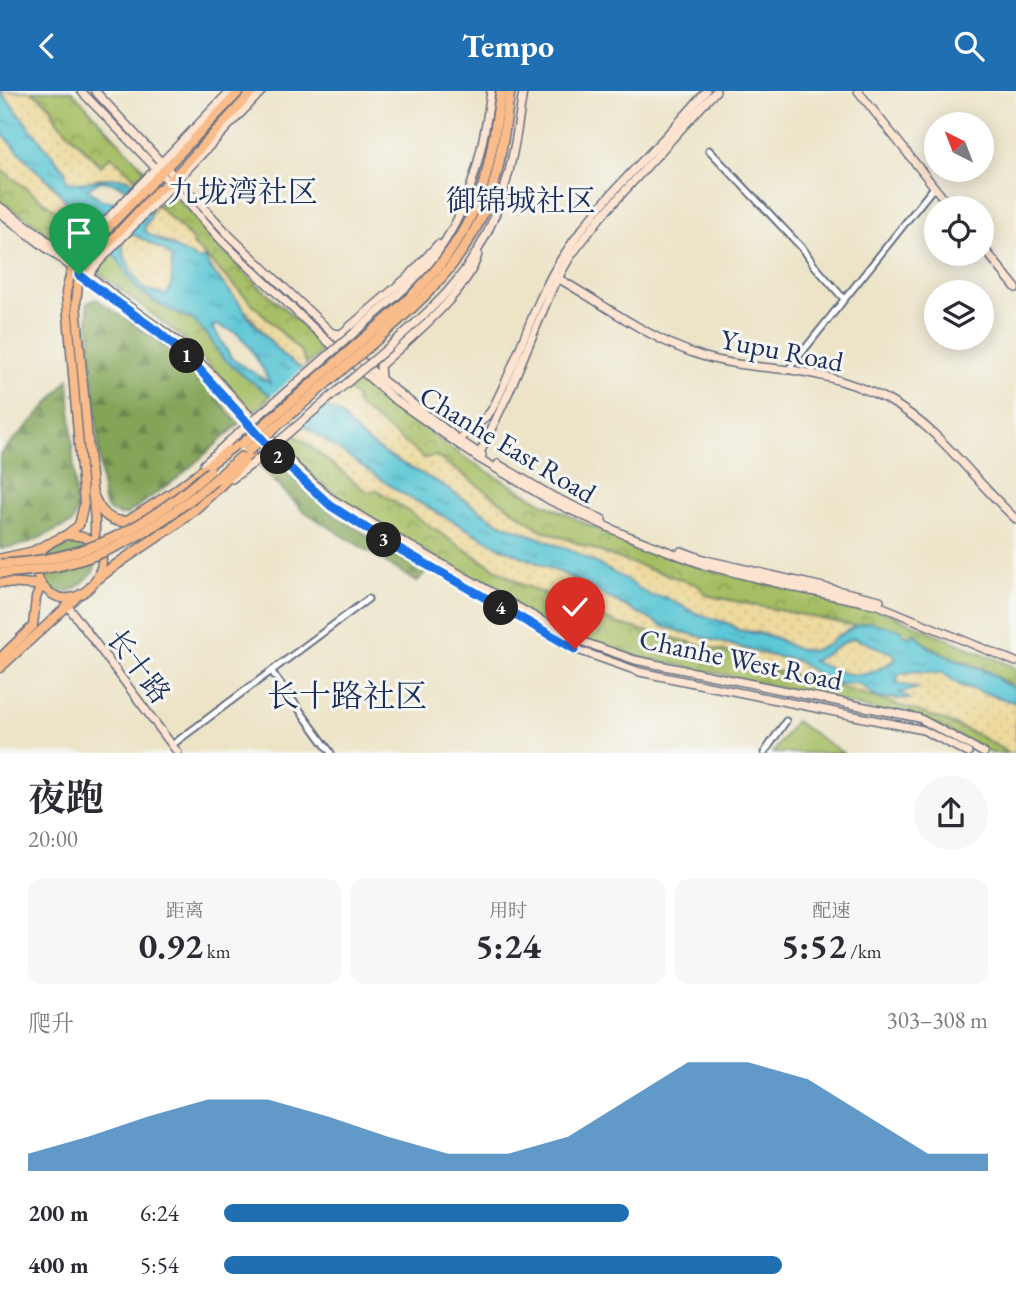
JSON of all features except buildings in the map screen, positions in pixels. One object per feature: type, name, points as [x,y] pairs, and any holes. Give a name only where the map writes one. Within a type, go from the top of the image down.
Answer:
[{"type":"highway","points":[[0,573],[56,567],[108,551],[158,525],[244,448],[275,426],[371,339],[430,279],[467,225],[486,176],[501,91]]},
{"type":"highway","points":[[95,582],[115,565],[175,525],[217,490],[244,448],[274,415],[426,297],[452,267],[482,214],[496,177],[510,91]]},
{"type":"highway","points":[[93,542],[135,521],[198,471],[244,448]]},
{"type":"highway","points":[[0,561],[60,557],[108,541],[159,513],[213,475]]},
{"type":"highway","points":[[92,492],[103,513],[119,522],[134,518],[175,491]]},
{"type":"highway","points":[[0,561],[48,544]]},
{"type":"highway","points":[[0,582],[41,585]]},
{"type":"main road","name":"Chanhe East Road","points":[[81,91],[158,172],[173,181],[381,379],[457,441]]},
{"type":"main road","name":"Chanhe East Road","points":[[95,91],[164,164],[173,181],[222,241],[325,339],[394,399],[551,501],[622,534],[704,565],[801,589],[878,604],[1016,660]]},
{"type":"main road","points":[[93,542],[95,535],[92,492],[76,303],[84,273],[152,189],[164,164],[230,91]]},
{"type":"main road","points":[[164,164],[240,91]]},
{"type":"main road","points":[[173,181],[252,91]]},
{"type":"main road","points":[[79,595],[71,599],[61,599],[50,593],[41,585],[36,562],[48,544],[79,525],[84,504],[66,292],[72,264],[84,248],[152,189],[173,181],[262,91]]},
{"type":"main road","points":[[217,490],[251,465],[388,347],[446,293],[462,274],[497,215],[508,182],[523,91]]},
{"type":"main road","points":[[457,441],[483,420],[495,404],[535,310],[595,211],[706,91]]},
{"type":"main road","points":[[479,456],[509,392],[554,277],[600,218],[716,91]]},
{"type":"main road","points":[[858,91],[941,196]]},
{"type":"main road","points":[[198,471],[406,287],[433,258],[462,208],[481,156],[492,94]]},
{"type":"main road","name":"Chanhe West Road","points":[[0,207],[35,231],[72,264]]},
{"type":"main road","points":[[332,333],[341,334],[410,275],[436,246],[462,208]]},
{"type":"main road","name":"Chanhe West Road","points":[[0,213],[192,353],[298,469],[329,497],[572,638],[635,660],[919,718],[984,753]]},
{"type":"main road","points":[[381,379],[380,366],[456,292],[476,262],[480,245]]},
{"type":"main road","points":[[994,261],[1016,288]]},
{"type":"main road","name":"Chanhe West Road","points":[[84,273],[186,355],[280,459],[331,506],[396,547],[575,649],[640,672],[923,730],[968,753]]},
{"type":"main road","name":"Yupu Road","points":[[554,277],[640,328],[690,352],[729,363],[788,370],[846,382],[887,400],[906,411],[945,443],[1016,519]]},
{"type":"main road","points":[[0,668],[66,605],[95,582],[100,573],[102,556],[93,542],[84,537],[66,535]]},
{"type":"main road","points":[[0,658],[33,626],[36,598],[41,585]]},
{"type":"main road","name":"长十路","points":[[66,605],[178,753]]},
{"type":"street","points":[[709,150],[804,250],[844,299]]},
{"type":"street","points":[[788,370],[934,187]]},
{"type":"street","points":[[172,745],[368,599]]},
{"type":"street","points":[[272,672],[331,753]]},
{"type":"street","points":[[764,753],[786,722]]},
{"type":"green space","points":[[32,91],[72,91],[143,168],[144,175],[139,181],[111,156],[101,166],[57,121],[51,106]]},
{"type":"green space","points":[[0,169],[63,216],[54,224],[80,242],[73,250],[63,249],[35,224],[0,201]]},
{"type":"green space","points":[[168,193],[172,193],[246,274],[313,334],[325,349],[307,365],[301,352],[157,205]]},
{"type":"green space","points":[[113,252],[135,286],[156,303],[192,319],[208,335],[221,356],[271,396],[253,412],[182,337],[98,272],[99,267]]},
{"type":"green space","points":[[96,299],[170,349],[239,424],[179,477],[126,515],[111,511],[103,498],[87,303]]},
{"type":"green space","points":[[69,379],[76,512],[72,523],[26,544],[0,549],[0,454]]},
{"type":"green space","points":[[353,380],[388,400],[449,447],[485,470],[543,503],[620,540],[713,571],[880,610],[1016,668],[1016,688],[987,671],[939,652],[913,633],[911,638],[869,622],[856,626],[706,595],[698,585],[540,529],[436,456],[424,458],[357,405],[356,397],[345,387]]},
{"type":"green space","points":[[293,433],[367,492],[377,490],[477,558],[521,584],[618,624],[730,653],[743,664],[838,686],[923,713],[974,734],[1008,753],[991,753],[937,725],[615,652],[549,627],[346,503],[314,477],[282,445]]},
{"type":"green space","points":[[270,457],[334,515],[426,571],[417,582],[302,510],[260,466]]},
{"type":"green space","points":[[67,541],[84,543],[96,562],[91,575],[81,584],[69,591],[59,592],[44,580],[42,570],[44,559],[53,549]]},
{"type":"green space","points":[[795,721],[843,753],[773,753]]},
{"type":"sand","points":[[0,91],[32,91],[51,107],[57,121],[100,166],[111,156],[139,181],[136,184],[126,178],[99,178],[79,185],[67,182],[65,171]]},
{"type":"sand","points":[[0,131],[69,203],[81,211],[90,233],[80,242],[53,224],[63,216],[0,169]]},
{"type":"sand","points":[[157,205],[192,239],[192,244],[301,352],[307,365],[302,369],[283,356],[209,267],[144,230]]},
{"type":"sand","points":[[133,234],[165,251],[172,258],[172,283],[166,295],[144,289],[132,271],[123,251],[122,236]]},
{"type":"sand","points":[[345,387],[436,456],[540,529],[698,585],[706,595],[856,626],[834,638],[830,644],[811,651],[794,648],[774,637],[738,630],[732,625],[693,612],[665,597],[651,596],[575,552],[498,522],[441,484],[388,456],[361,437],[340,415],[329,409],[326,404]]},
{"type":"sand","points":[[302,424],[398,491],[500,547],[564,574],[665,627],[796,660],[839,684],[858,683],[878,698],[908,699],[899,693],[916,688],[896,683],[899,674],[915,671],[943,673],[960,685],[1016,703],[1016,753],[1008,753],[957,726],[923,713],[822,682],[743,664],[730,653],[618,624],[521,584],[413,517],[400,505],[367,492],[293,433]]},
{"type":"sand","points":[[854,638],[893,653],[896,657],[883,667],[862,675],[844,674],[811,661],[843,643]]},
{"type":"water","points":[[0,91],[65,171],[67,182],[118,178],[127,179],[136,185],[150,210],[150,220],[145,224],[144,230],[198,260],[205,258],[247,316],[283,356],[302,369],[329,409],[340,414],[361,437],[388,456],[441,484],[497,522],[575,552],[651,596],[665,597],[693,612],[732,625],[738,630],[774,637],[794,648],[811,651],[830,644],[834,638],[856,626],[869,622],[902,630],[903,635],[910,638],[913,632],[930,648],[989,672],[1003,683],[1016,688],[1016,703],[960,685],[943,673],[915,671],[899,674],[896,683],[917,688],[900,693],[910,699],[878,698],[858,683],[839,684],[796,660],[665,627],[564,574],[500,547],[398,491],[295,419],[221,356],[208,335],[192,319],[164,307],[135,286],[107,243],[86,230],[81,211],[70,207],[53,184],[34,168],[0,131]],"holes":[[[101,181],[118,185],[131,193],[118,202],[102,200],[87,189]],[[133,234],[165,251],[172,258],[172,283],[166,295],[144,289],[125,258],[122,237]],[[218,325],[238,334],[254,354],[270,383],[232,359],[212,326]],[[854,638],[893,653],[895,660],[873,672],[855,675],[812,661]]]},
{"type":"pier","points":[[305,367],[328,401],[300,427],[268,399]]},
{"type":"district","name":"九垅湾社区","points":[[243,192]]},
{"type":"district","name":"御锦城社区","points":[[521,201]]},
{"type":"district","name":"长十路社区","points":[[347,696]]},
{"type":"route","points":[[79,275],[181,350],[280,459],[331,506],[396,547],[575,649]]}]
